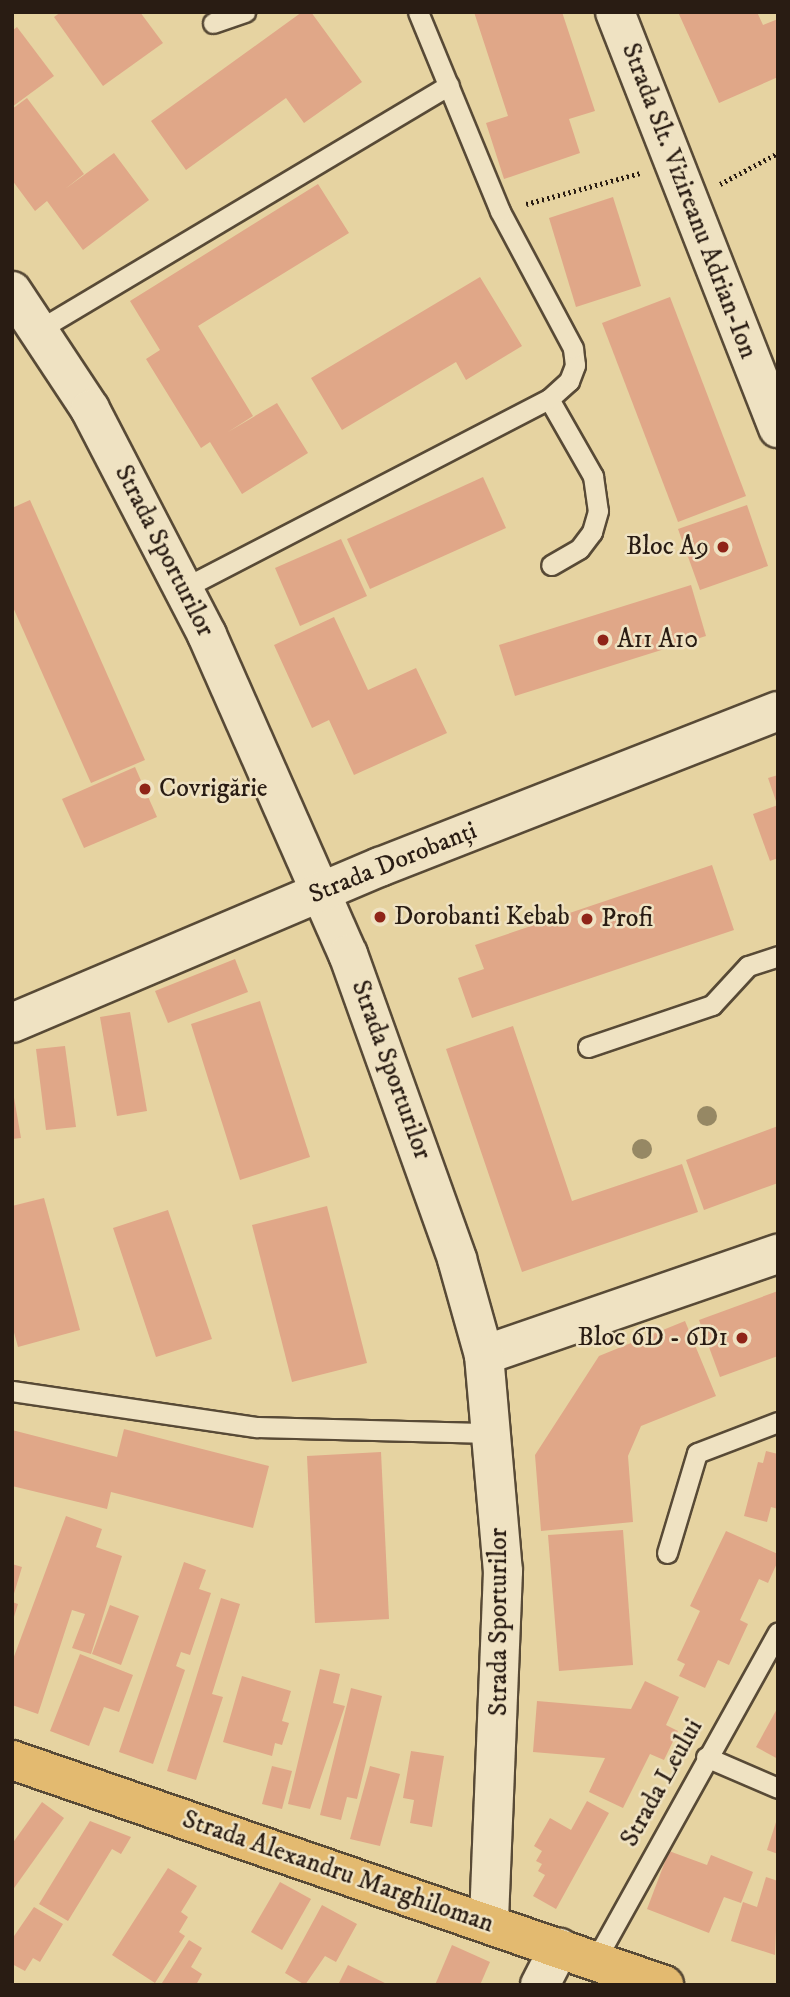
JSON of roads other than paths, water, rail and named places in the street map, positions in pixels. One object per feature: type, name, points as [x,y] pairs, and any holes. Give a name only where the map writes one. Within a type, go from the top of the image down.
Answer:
[{"type":"main road","name":"Strada Slt. Vizireanu Adrian-Ion","points":[[615,12],[778,429]]},
{"type":"main road","name":"Strada Sporturilor","points":[[12,290],[40,329],[132,484],[184,588],[322,891],[411,1121],[484,1355],[503,1571],[489,1923]]},
{"type":"main road","name":"Strada Dorobanți","points":[[12,1023],[322,891],[778,711]]},
{"type":"main road","points":[[484,1355],[778,1254]]},
{"type":"main road","name":"Strada Alexandru Marghiloman","points":[[12,1760],[664,1985]]},
{"type":"main road","points":[[540,1985],[559,1948]]},
{"type":"lane","points":[[213,23],[245,12]]},
{"type":"lane","points":[[184,588],[549,399],[569,381],[575,365],[573,348],[500,211],[418,12]]},
{"type":"lane","points":[[40,329],[449,85]]},
{"type":"lane","points":[[549,399],[593,476],[598,511],[592,532],[579,549],[551,565]]},
{"type":"lane","points":[[588,1047],[712,1005],[748,966],[778,956]]},
{"type":"lane","points":[[12,1391],[257,1427],[491,1433]]},
{"type":"lane","points":[[667,1553],[697,1453],[778,1422]]},
{"type":"lane","name":"Strada Leului","points":[[596,1961],[706,1757],[778,1632]]},
{"type":"lane","points":[[706,1757],[778,1788]]},
{"type":"place","name":"Bloc A9","points":[[723,547]]},
{"type":"place","name":"A11 A10","points":[[603,640]]},
{"type":"place","name":"Covrigărie","points":[[145,789]]},
{"type":"place","name":"Dorobanti Kebab","points":[[380,917]]},
{"type":"place","name":"Profi","points":[[587,919]]},
{"type":"place","name":"Bloc 6D - 6D1","points":[[742,1338]]}]
